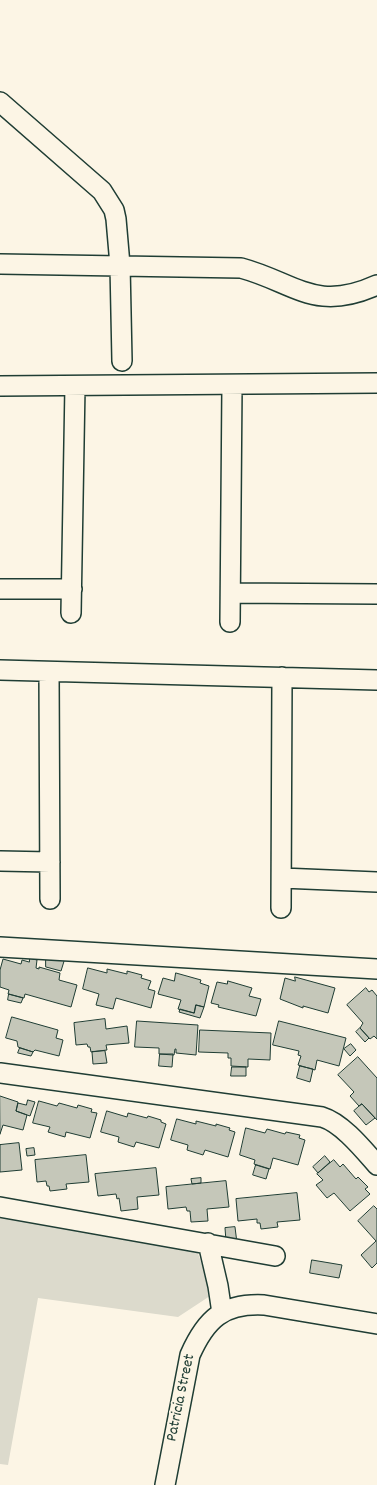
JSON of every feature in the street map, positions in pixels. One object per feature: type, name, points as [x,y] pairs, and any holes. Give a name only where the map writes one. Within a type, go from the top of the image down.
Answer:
[{"type":"street","points":[[0,102],[108,198],[114,210],[120,265],[122,361]]},
{"type":"street","points":[[0,264],[241,268],[253,271],[306,294],[331,297],[358,292],[377,285]]},
{"type":"street","points":[[0,386],[377,383]]},
{"type":"street","points":[[230,622],[232,385]]},
{"type":"street","points":[[72,613],[76,386]]},
{"type":"street","points":[[0,589],[72,589]]},
{"type":"street","points":[[231,593],[377,594]]},
{"type":"street","points":[[0,670],[377,680]]},
{"type":"street","points":[[49,672],[50,900]]},
{"type":"street","points":[[281,908],[282,677]]},
{"type":"street","points":[[0,861],[50,862]]},
{"type":"street","points":[[282,878],[377,882]]},
{"type":"street","points":[[0,947],[377,969]]},
{"type":"street","points":[[0,1073],[322,1117],[330,1119],[338,1125],[374,1156]]},
{"type":"street","points":[[0,1207],[275,1256]]},
{"type":"street","points":[[208,1243],[218,1286],[222,1313]]},
{"type":"street","name":"Patricia Street","points":[[165,1485],[190,1355],[204,1328],[222,1313],[238,1306],[264,1305],[377,1324]]},
{"type":"shaded area","points":[[0,1217],[197,1251],[213,1294],[178,1317],[38,1298],[8,1465],[0,1464]]},
{"type":"building","points":[[46,956],[65,958],[61,971],[46,967]]},
{"type":"building","points":[[30,958],[37,960],[36,968],[39,969],[39,967],[60,973],[59,980],[77,985],[71,1007],[25,994],[24,998],[8,994],[9,990],[0,987],[0,970],[3,959],[21,964],[22,960],[29,962]]},
{"type":"building","points":[[88,968],[107,973],[107,969],[127,974],[127,971],[142,975],[141,978],[151,981],[148,989],[155,991],[151,1008],[116,998],[113,1009],[96,1005],[99,994],[83,989]]},
{"type":"building","points":[[176,973],[201,980],[200,983],[209,986],[204,1007],[196,1005],[194,1013],[178,1009],[181,1000],[158,994],[163,978],[174,981]]},
{"type":"building","points":[[295,977],[335,988],[328,1013],[303,1006],[303,1008],[280,999],[285,978],[295,981]]},
{"type":"building","points":[[228,981],[252,988],[249,996],[261,999],[256,1016],[218,1007],[219,1005],[211,1003],[217,982],[227,984]]},
{"type":"building","points":[[366,988],[369,992],[372,990],[377,996],[377,1039],[374,1036],[370,1039],[360,1028],[363,1023],[347,1005]]},
{"type":"building","points":[[9,994],[23,998],[21,1003],[8,1000]]},
{"type":"building","points":[[196,1005],[204,1007],[200,1018],[179,1012],[180,1009],[194,1013]]},
{"type":"building","points":[[12,1017],[58,1030],[56,1038],[63,1040],[59,1056],[35,1050],[33,1052],[18,1047],[17,1041],[6,1038]]},
{"type":"building","points":[[105,1019],[106,1029],[127,1026],[129,1043],[106,1045],[107,1050],[91,1052],[90,1047],[88,1047],[87,1044],[76,1045],[74,1023]]},
{"type":"building","points":[[137,1021],[198,1025],[196,1055],[176,1053],[176,1049],[174,1055],[159,1054],[159,1048],[135,1047]]},
{"type":"building","points":[[279,1021],[346,1038],[339,1066],[317,1060],[315,1070],[298,1065],[301,1056],[298,1055],[299,1051],[273,1045]]},
{"type":"building","points":[[360,1028],[369,1038],[365,1042],[356,1032]]},
{"type":"building","points":[[200,1030],[271,1033],[270,1060],[248,1059],[248,1067],[231,1066],[231,1058],[228,1058],[228,1053],[199,1052]]},
{"type":"building","points":[[351,1044],[356,1050],[350,1056],[344,1049]]},
{"type":"building","points":[[20,1048],[33,1052],[31,1056],[18,1053]]},
{"type":"building","points":[[105,1051],[107,1063],[93,1064],[92,1052]]},
{"type":"building","points":[[160,1054],[173,1054],[172,1067],[159,1066]]},
{"type":"building","points":[[358,1057],[377,1078],[377,1120],[362,1104],[359,1106],[350,1096],[354,1092],[338,1075]]},
{"type":"building","points":[[300,1066],[313,1069],[310,1082],[297,1078]]},
{"type":"building","points":[[232,1067],[246,1067],[246,1076],[231,1076]]},
{"type":"building","points":[[0,1096],[18,1102],[16,1111],[27,1115],[23,1130],[3,1125],[0,1134]]},
{"type":"building","points":[[28,1100],[35,1102],[30,1116],[16,1111],[18,1103],[26,1105]]},
{"type":"building","points":[[39,1101],[57,1106],[59,1103],[77,1108],[78,1105],[92,1109],[91,1112],[97,1113],[90,1138],[66,1132],[65,1137],[48,1132],[50,1127],[33,1123]]},
{"type":"building","points":[[362,1104],[375,1118],[366,1125],[354,1111]]},
{"type":"building","points":[[107,1111],[127,1117],[128,1113],[147,1118],[148,1116],[161,1120],[161,1122],[166,1124],[159,1148],[136,1142],[134,1147],[118,1142],[119,1137],[101,1132]]},
{"type":"building","points":[[177,1119],[196,1124],[196,1121],[230,1128],[229,1130],[235,1132],[228,1157],[205,1150],[203,1155],[187,1150],[188,1145],[171,1140]]},
{"type":"building","points":[[246,1128],[265,1133],[267,1129],[285,1134],[286,1132],[300,1135],[299,1138],[305,1140],[298,1165],[273,1158],[270,1169],[254,1164],[255,1160],[240,1155]]},
{"type":"building","points":[[19,1143],[22,1170],[0,1172],[0,1145]]},
{"type":"building","points":[[34,1148],[35,1155],[27,1156],[26,1149]]},
{"type":"building","points":[[86,1155],[89,1182],[66,1184],[67,1189],[50,1191],[46,1181],[37,1182],[35,1160]]},
{"type":"building","points":[[325,1156],[330,1162],[318,1173],[313,1167]]},
{"type":"building","points":[[334,1160],[340,1167],[343,1164],[356,1179],[358,1177],[368,1187],[365,1189],[370,1194],[350,1211],[334,1193],[327,1198],[316,1185],[323,1180],[317,1174]]},
{"type":"building","points":[[256,1165],[269,1169],[266,1179],[253,1175]]},
{"type":"building","points":[[156,1168],[159,1195],[137,1197],[138,1209],[121,1211],[119,1198],[117,1199],[116,1194],[98,1196],[95,1174]]},
{"type":"building","points":[[201,1178],[201,1183],[192,1184],[191,1179]]},
{"type":"building","points":[[226,1181],[229,1207],[207,1209],[208,1221],[191,1222],[190,1211],[187,1211],[186,1207],[168,1209],[166,1187]]},
{"type":"building","points":[[297,1193],[300,1220],[277,1222],[278,1227],[261,1229],[260,1223],[257,1223],[257,1219],[238,1221],[236,1199]]},
{"type":"building","points":[[374,1206],[377,1209],[377,1263],[372,1268],[361,1255],[376,1241],[358,1221]]},
{"type":"building","points":[[235,1227],[237,1243],[226,1241],[225,1228]]},
{"type":"building","points":[[312,1260],[342,1265],[339,1278],[310,1273]]}]
